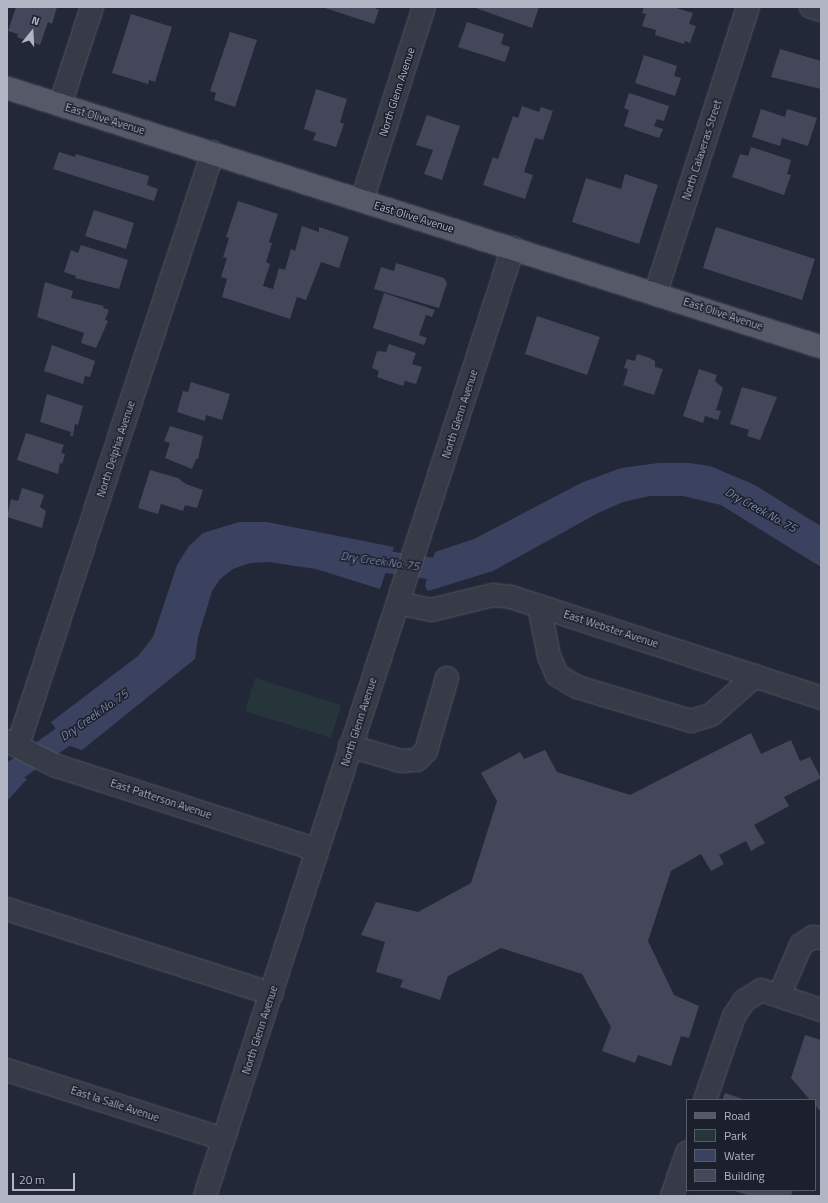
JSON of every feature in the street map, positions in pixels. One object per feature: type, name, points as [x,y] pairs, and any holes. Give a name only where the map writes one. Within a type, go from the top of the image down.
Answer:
[{"type":"main road","name":"East Olive Avenue","points":[[7,88],[656,292],[821,347]]},
{"type":"street","points":[[60,105],[92,7]]},
{"type":"street","name":"North Glenn Avenue","points":[[362,200],[424,7]]},
{"type":"street","name":"North Calaveras Street","points":[[656,292],[748,7]]},
{"type":"street","points":[[811,7],[821,10]]},
{"type":"street","name":"North Delphia Avenue","points":[[15,744],[213,152]]},
{"type":"street","name":"North Glenn Avenue","points":[[205,1196],[272,994],[350,746],[406,580],[513,248]]},
{"type":"street","name":"East Webster Avenue","points":[[398,603],[431,610],[493,595],[511,597],[821,698]]},
{"type":"street","points":[[539,606],[549,656],[554,669],[558,675],[577,687],[691,721],[711,715],[754,676]]},
{"type":"street","points":[[350,746],[401,761],[417,760],[426,752],[447,678]]},
{"type":"street","name":"East Patterson Avenue","points":[[15,744],[44,760],[318,850]]},
{"type":"street","points":[[7,909],[272,994]]},
{"type":"street","points":[[770,993],[800,945],[813,937],[821,938]]},
{"type":"street","points":[[705,1099],[734,1016],[744,1001],[770,993],[821,1010]]},
{"type":"street","name":"East la Salle Avenue","points":[[7,1070],[223,1139]]},
{"type":"street","points":[[672,1196],[686,1156]]},
{"type":"green space","points":[[255,678],[341,705],[331,738],[245,711]]},
{"type":"water","points":[[658,463],[689,463],[710,466],[755,485],[821,526],[821,567],[721,505],[683,496],[650,496],[623,502],[598,513],[493,571],[428,591],[425,586],[435,552],[474,539],[581,483],[621,468]]},
{"type":"water","points":[[239,522],[267,522],[394,547],[380,589],[316,569],[268,562],[250,563],[233,569],[220,579],[212,591],[198,637],[195,659],[82,750],[67,745],[51,722],[138,656],[153,637],[177,565],[189,546],[203,533]]},
{"type":"water","points":[[7,768],[27,779],[7,801]]},
{"type":"building","points":[[16,7],[57,7],[52,24],[48,22],[40,45],[17,37],[18,34],[8,31]]},
{"type":"building","points":[[322,7],[373,7],[379,10],[374,24]]},
{"type":"building","points":[[473,7],[539,7],[532,28]]},
{"type":"building","points":[[644,7],[673,7],[693,13],[689,24],[696,26],[690,43],[685,41],[684,44],[655,35],[656,30],[642,26],[646,14],[642,13]]},
{"type":"building","points":[[131,14],[172,27],[155,82],[149,80],[148,84],[112,73]]},
{"type":"building","points":[[467,22],[504,34],[501,44],[510,47],[505,62],[458,47]]},
{"type":"building","points":[[230,32],[257,40],[235,107],[214,100],[216,93],[210,91]]},
{"type":"building","points":[[780,49],[821,61],[821,89],[771,77]]},
{"type":"building","points":[[644,55],[677,66],[674,76],[681,78],[675,96],[635,83]]},
{"type":"building","points":[[316,89],[347,99],[340,122],[344,124],[336,147],[313,140],[316,133],[304,129]]},
{"type":"building","points":[[629,93],[669,106],[664,121],[657,119],[654,126],[663,129],[659,138],[624,126],[629,110],[624,108]]},
{"type":"building","points":[[522,106],[539,112],[541,107],[553,111],[543,140],[535,138],[524,172],[533,175],[525,199],[483,185],[493,157],[498,159],[513,116],[518,118]]},
{"type":"building","points":[[761,109],[785,117],[787,109],[817,118],[808,146],[782,138],[780,146],[752,137]]},
{"type":"building","points":[[427,115],[460,126],[442,180],[424,174],[433,150],[416,145]]},
{"type":"building","points":[[751,147],[791,160],[787,174],[791,175],[784,195],[732,177],[740,154],[748,156]]},
{"type":"building","points":[[59,152],[75,157],[76,154],[149,176],[147,185],[158,189],[154,201],[53,169]]},
{"type":"building","points":[[625,174],[658,185],[639,244],[572,222],[586,178],[621,189]]},
{"type":"building","points":[[238,201],[278,214],[269,242],[272,243],[266,262],[270,264],[263,286],[273,289],[279,268],[285,270],[291,249],[295,251],[302,226],[319,232],[319,227],[349,237],[339,268],[321,262],[306,300],[297,297],[290,319],[222,297],[227,279],[221,277],[227,258],[223,257],[229,238],[226,237]]},
{"type":"building","points":[[94,210],[134,223],[126,249],[85,236]]},
{"type":"building","points":[[716,227],[815,259],[802,300],[703,268]]},
{"type":"building","points":[[81,245],[128,260],[119,289],[75,278],[76,276],[64,272],[71,250],[78,253]]},
{"type":"building","points":[[396,263],[444,278],[447,283],[439,308],[374,289],[381,267],[394,271]]},
{"type":"building","points":[[45,282],[73,291],[71,298],[104,306],[103,308],[109,310],[105,320],[108,321],[96,348],[81,343],[84,333],[37,317]]},
{"type":"building","points":[[384,293],[435,310],[432,317],[426,315],[419,335],[427,338],[424,345],[373,328]]},
{"type":"building","points":[[537,316],[600,337],[587,375],[525,354]]},
{"type":"building","points":[[389,344],[416,353],[412,364],[422,367],[416,384],[405,381],[403,386],[377,377],[379,371],[372,368],[377,351],[386,352]]},
{"type":"building","points":[[52,345],[95,361],[90,377],[85,376],[83,384],[44,371]]},
{"type":"building","points":[[637,354],[650,358],[655,361],[655,367],[663,369],[654,395],[623,385],[628,369],[624,368],[627,359],[635,361]]},
{"type":"building","points":[[699,369],[717,375],[715,381],[723,388],[716,410],[721,411],[718,420],[705,416],[703,423],[683,416]]},
{"type":"building","points":[[191,382],[230,394],[222,420],[206,415],[205,421],[177,412],[183,391],[188,392]]},
{"type":"building","points":[[742,387],[777,397],[760,440],[747,436],[749,430],[730,424]]},
{"type":"building","points":[[47,394],[83,406],[78,425],[75,424],[73,436],[70,436],[71,432],[40,422]]},
{"type":"building","points":[[170,426],[203,436],[198,459],[196,459],[192,469],[165,458],[170,443],[164,441]]},
{"type":"building","points":[[26,433],[64,445],[61,452],[65,455],[62,464],[60,463],[58,474],[17,460]]},
{"type":"building","points":[[150,470],[178,478],[186,484],[203,490],[197,508],[185,505],[183,511],[161,504],[158,514],[138,508]]},
{"type":"building","points":[[22,488],[44,495],[40,507],[46,511],[42,528],[7,517],[11,499],[18,501]]},
{"type":"building","points":[[751,733],[761,754],[791,740],[800,761],[810,757],[821,778],[784,797],[789,806],[754,825],[765,843],[751,851],[746,841],[719,855],[724,864],[711,871],[701,854],[671,871],[648,941],[674,995],[699,1006],[689,1038],[681,1036],[671,1066],[638,1055],[635,1063],[602,1051],[611,1027],[582,974],[501,948],[448,976],[440,1000],[400,987],[403,980],[376,972],[385,942],[361,935],[376,902],[418,912],[471,883],[497,801],[481,773],[520,752],[524,759],[545,750],[557,772],[630,795]]},
{"type":"building","points":[[805,1035],[821,1040],[821,1112],[816,1106],[816,1099],[809,1099],[791,1078]]},
{"type":"building","points":[[725,1093],[743,1099],[722,1099]]},
{"type":"building","points":[[735,1191],[793,1191],[791,1196],[750,1196]]},
{"type":"waterway","name":"Dry Creek No. 75","points":[[359,558],[441,570],[459,565]]},
{"type":"waterway","name":"Dry Creek No. 75","points":[[7,776],[86,721]]}]
